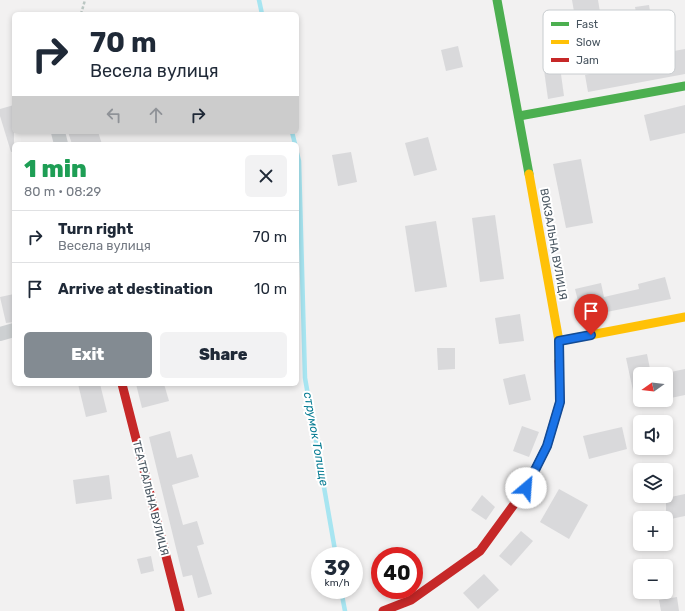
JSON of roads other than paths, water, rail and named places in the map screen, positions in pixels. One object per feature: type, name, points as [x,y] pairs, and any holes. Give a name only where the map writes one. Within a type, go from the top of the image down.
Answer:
[{"type":"street","name":"ВОКЗАЛЬНА ВУЛИЦЯ","points":[[383,611],[411,600],[480,551],[526,488],[547,446],[560,402],[559,341],[497,0]]},
{"type":"street","points":[[519,116],[685,86]]},
{"type":"street","points":[[559,341],[685,318]]},
{"type":"street","points":[[0,334],[12,331]]},
{"type":"street","name":"ТЕАТРАЛЬНА ВУЛИЦЯ","points":[[123,386],[180,611]]},
{"type":"waterway","name":"струмок Топище","points":[[259,0],[262,12]]},
{"type":"waterway","name":"струмок Топище","points":[[292,134],[294,142]]},
{"type":"waterway","name":"струмок Топище","points":[[299,161],[305,378],[334,547]]},
{"type":"waterway","name":"струмок Топище","points":[[343,599],[345,611]]}]
